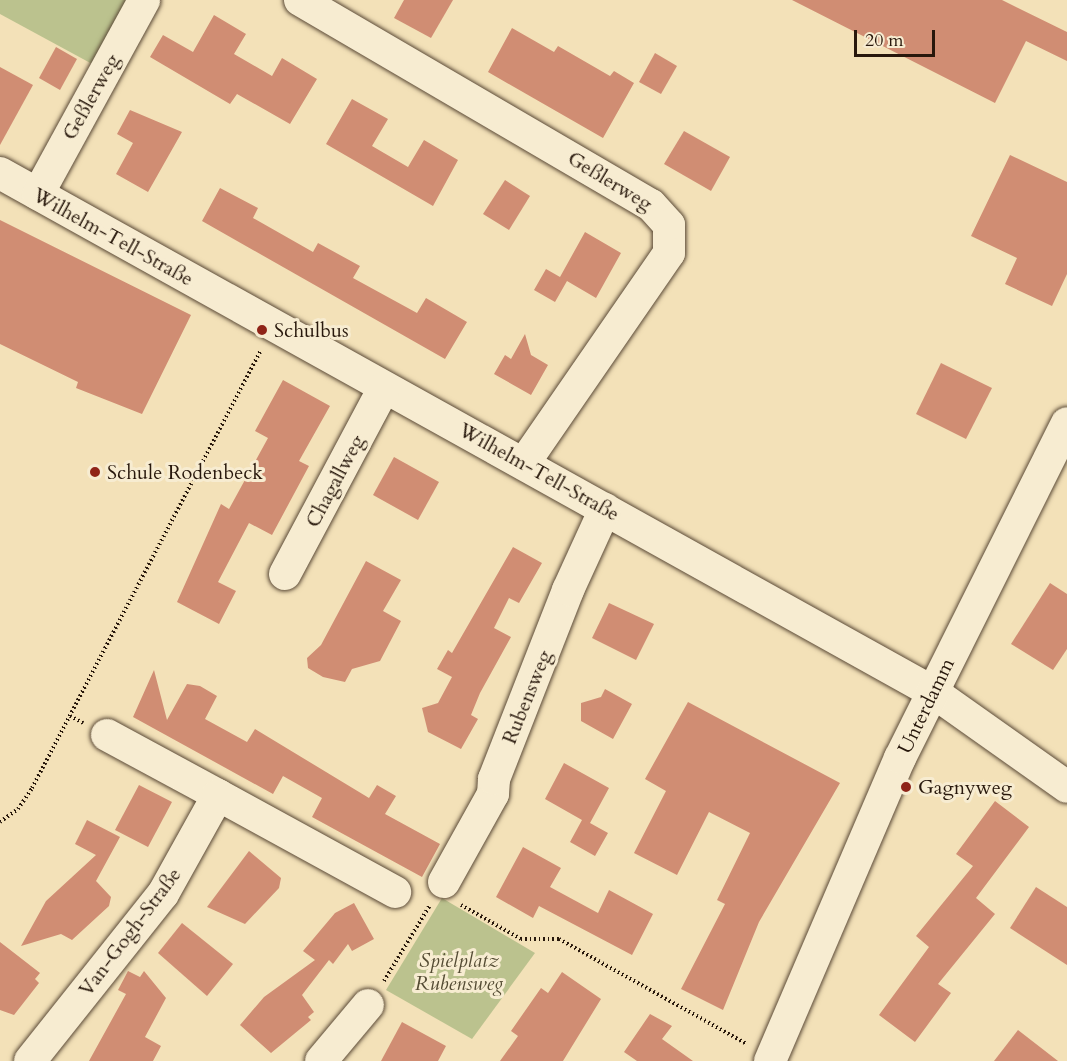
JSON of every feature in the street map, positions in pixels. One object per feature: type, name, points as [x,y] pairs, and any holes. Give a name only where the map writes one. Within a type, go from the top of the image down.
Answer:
[{"type":"street","name":"Geßlerweg","points":[[38,195],[144,0]]},
{"type":"street","name":"Geßlerweg","points":[[300,0],[651,205],[669,225],[669,253],[525,462]]},
{"type":"street","name":"Wilhelm-Tell-Straße","points":[[0,173],[273,327],[525,462],[933,693],[1067,787]]},
{"type":"street","name":"Chagallweg","points":[[285,574],[384,388]]},
{"type":"street","name":"Unterdamm","points":[[771,1059],[933,693],[1067,423]]},
{"type":"street","name":"Rubensweg","points":[[441,887],[493,794],[494,779],[568,590],[605,509]]},
{"type":"street","points":[[107,735],[395,892]]},
{"type":"street","name":"Van-Gogh-Straße","points":[[30,1061],[163,894],[218,795]]},
{"type":"street","points":[[321,1061],[368,1005]]},
{"type":"path","points":[[0,822],[18,809],[32,788],[273,327]]},
{"type":"path","points":[[368,1005],[441,887],[521,939],[559,939],[771,1059]]},
{"type":"green space","points":[[0,0],[128,0],[94,65],[0,14]]},
{"type":"green space","name":"Spielplatz Rubensweg","points":[[442,898],[535,953],[472,1039],[386,990]]},
{"type":"building","points":[[404,0],[453,0],[431,38],[394,18]]},
{"type":"building","points":[[792,0],[1002,0],[1067,32],[1067,61],[1026,41],[995,103]]},
{"type":"building","points":[[214,15],[246,34],[234,54],[272,76],[282,58],[317,79],[290,124],[237,94],[230,104],[150,57],[163,35],[193,52]]},
{"type":"building","points":[[512,28],[554,52],[558,46],[610,76],[614,71],[634,83],[603,138],[488,72]]},
{"type":"building","points":[[56,47],[77,59],[60,90],[39,78]]},
{"type":"building","points":[[655,53],[677,66],[661,94],[639,82]]},
{"type":"building","points":[[0,67],[33,85],[0,145]]},
{"type":"building","points":[[352,99],[388,119],[372,146],[408,167],[424,140],[458,160],[433,206],[326,144]]},
{"type":"building","points":[[130,110],[182,132],[148,192],[116,174],[133,143],[117,134]]},
{"type":"building","points":[[684,131],[730,157],[711,191],[664,164]]},
{"type":"building","points":[[1010,155],[1067,182],[1067,274],[1052,306],[1005,284],[1017,258],[971,236]]},
{"type":"building","points":[[505,180],[530,196],[509,230],[483,214]]},
{"type":"building","points":[[220,188],[258,208],[253,218],[313,252],[318,243],[360,266],[353,278],[417,313],[426,298],[467,322],[445,359],[202,221]]},
{"type":"building","points":[[0,220],[191,315],[142,414],[76,388],[78,382],[0,344]]},
{"type":"building","points":[[585,232],[621,253],[596,298],[567,281],[555,302],[534,290],[546,269],[560,277]]},
{"type":"building","points":[[525,334],[531,355],[548,365],[531,395],[494,374],[505,355],[511,359]]},
{"type":"building","points":[[941,363],[992,388],[966,439],[916,414]]},
{"type":"building","points":[[283,380],[330,406],[299,461],[309,466],[272,535],[249,523],[218,582],[236,591],[219,624],[177,602],[221,504],[229,509],[268,438],[255,431]]},
{"type":"building","points":[[394,457],[439,482],[418,520],[373,495]]},
{"type":"building","points":[[513,547],[542,563],[519,603],[509,598],[494,628],[511,637],[480,693],[471,715],[478,719],[461,749],[428,732],[422,708],[438,703],[452,677],[437,669],[448,650],[452,653]]},
{"type":"building","points":[[366,561],[401,580],[383,611],[401,621],[380,661],[352,669],[345,682],[323,677],[308,668],[307,658],[321,645]]},
{"type":"building","points":[[1050,583],[1067,594],[1067,649],[1053,670],[1011,644]]},
{"type":"building","points":[[609,603],[654,624],[636,660],[592,638]]},
{"type":"building","points":[[154,670],[167,720],[187,684],[200,686],[217,696],[205,719],[247,742],[255,729],[369,798],[377,785],[396,796],[385,814],[440,844],[422,877],[312,817],[322,798],[283,776],[273,794],[133,717]]},
{"type":"building","points":[[605,689],[632,704],[613,739],[581,721],[581,703],[601,697]]},
{"type":"building","points":[[688,702],[840,783],[759,922],[723,1010],[681,989],[725,904],[717,900],[750,833],[709,812],[677,875],[634,853],[666,791],[645,779]]},
{"type":"building","points":[[564,763],[609,788],[590,823],[608,833],[595,856],[570,842],[582,820],[545,799]]},
{"type":"building","points":[[139,785],[172,802],[148,847],[115,830]]},
{"type":"building","points":[[995,801],[1029,827],[976,898],[995,914],[938,984],[951,993],[915,1042],[879,1015],[929,947],[916,936],[973,866],[956,854]]},
{"type":"building","points":[[87,820],[120,837],[96,881],[111,897],[109,906],[72,940],[61,934],[21,946],[46,901],[96,855],[75,844]]},
{"type":"building","points":[[523,847],[561,868],[550,887],[598,913],[609,890],[653,914],[632,955],[539,906],[533,918],[496,897]]},
{"type":"building","points":[[249,851],[281,878],[279,888],[245,924],[207,907]]},
{"type":"building","points":[[1036,887],[1067,907],[1067,965],[1010,928]]},
{"type":"building","points":[[354,903],[374,939],[352,951],[348,944],[333,964],[329,960],[302,995],[314,1012],[308,1017],[311,1020],[271,1053],[240,1025],[264,997],[315,960],[303,951],[335,913]]},
{"type":"building","points":[[182,923],[233,964],[207,996],[158,953]]},
{"type":"building","points":[[0,942],[40,973],[35,979],[39,983],[14,1015],[0,1010]]},
{"type":"building","points":[[128,971],[140,977],[144,971],[166,998],[145,1037],[161,1046],[153,1061],[89,1061],[126,994],[118,990]]},
{"type":"building","points":[[562,972],[601,999],[563,1061],[500,1061],[518,1036],[511,1031],[541,988],[548,993]]},
{"type":"building","points":[[650,1014],[672,1026],[662,1039],[693,1061],[637,1061],[624,1052]]},
{"type":"building","points":[[402,1022],[446,1046],[438,1061],[381,1061]]},
{"type":"building","points":[[1018,1030],[1058,1061],[994,1061]]},
{"type":"place","name":"Schulbus","points":[[262,330]]},
{"type":"place","name":"Schule Rodenbeck","points":[[95,472]]},
{"type":"place","name":"Gagnyweg","points":[[906,787]]}]
